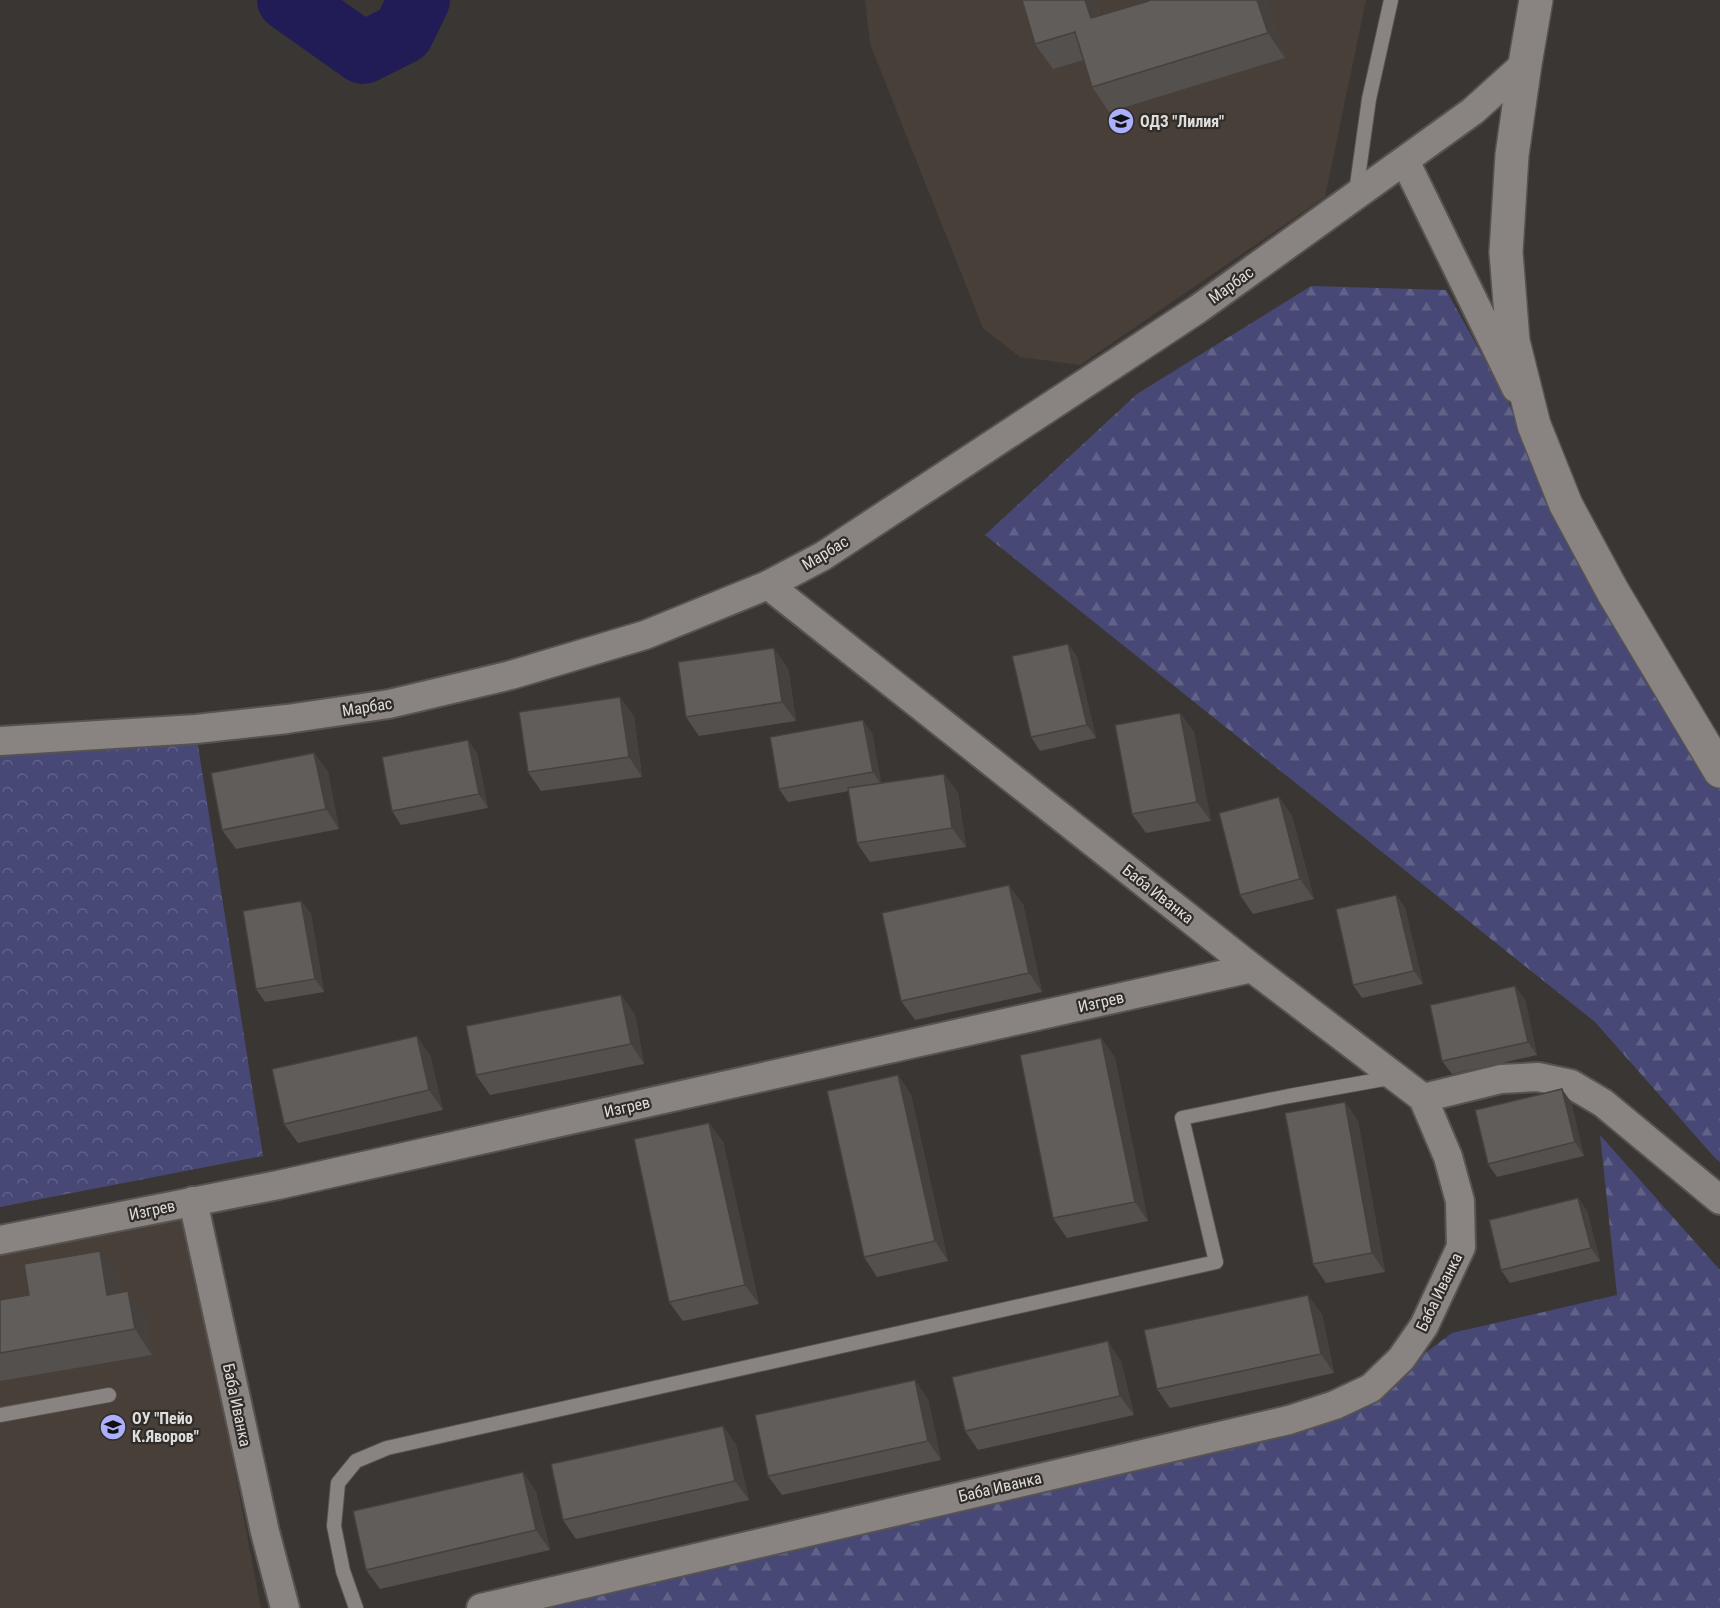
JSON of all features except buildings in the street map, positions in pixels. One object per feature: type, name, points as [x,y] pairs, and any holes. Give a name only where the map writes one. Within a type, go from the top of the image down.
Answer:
[{"type":"street","points":[[1534,425],[1513,341],[1506,252],[1512,155],[1536,0]]},
{"type":"street","name":"Марбас","points":[[0,741],[207,728],[389,704],[511,675],[645,636],[768,585],[833,549],[1198,309],[1473,111],[1525,64]]},
{"type":"street","points":[[1405,161],[1534,425],[1566,505],[1613,592],[1720,771]]},
{"type":"street","name":"Баба Иванка","points":[[481,1608],[1289,1420],[1335,1405],[1371,1388],[1401,1359],[1424,1326],[1461,1247],[1460,1201],[1448,1157],[1423,1098],[1252,968],[768,585]]},
{"type":"street","name":"Изгрев","points":[[0,1240],[278,1185],[1252,968]]},
{"type":"street","points":[[1423,1098],[1501,1079],[1538,1077],[1570,1084],[1603,1103],[1720,1200]]},
{"type":"street","name":"Баба Иванка","points":[[193,1201],[265,1532],[285,1608]]},
{"type":"lane","points":[[1355,196],[1369,99],[1391,0]]},
{"type":"lane","points":[[356,1608],[343,1571],[334,1526],[338,1484],[357,1461],[387,1448],[1216,1262],[1182,1118],[1396,1077]]},
{"type":"lane","points":[[0,1415],[109,1395]]},
{"type":"shaded area","name":"ОДЗ \"Лилия\"","points":[[865,0],[1366,0],[1325,197],[1080,365],[1020,357],[983,328],[870,44]]},
{"type":"shaded area","name":"ОУ \"Пейо К.Яворов\"","points":[[185,1211],[261,1608],[0,1608],[0,1246]]},
{"type":"green space","points":[[1311,286],[1446,290],[1720,783],[1720,1162],[1595,1022],[985,535],[1137,394]]},
{"type":"green space","points":[[196,733],[263,1156],[0,1207],[0,749]]},
{"type":"green space","points":[[1600,1135],[1720,1270],[1720,1608],[542,1608],[1354,1406],[1452,1333],[1617,1295]]},
{"type":"waterway","points":[[288,0],[363,53],[403,33],[419,0]]},
{"type":"place","name":"ОДЗ \"Лилия\"","points":[[1121,121]]},
{"type":"place","name":"ОУ \"Пейо К.Яворов\"","points":[[113,1427]]}]
